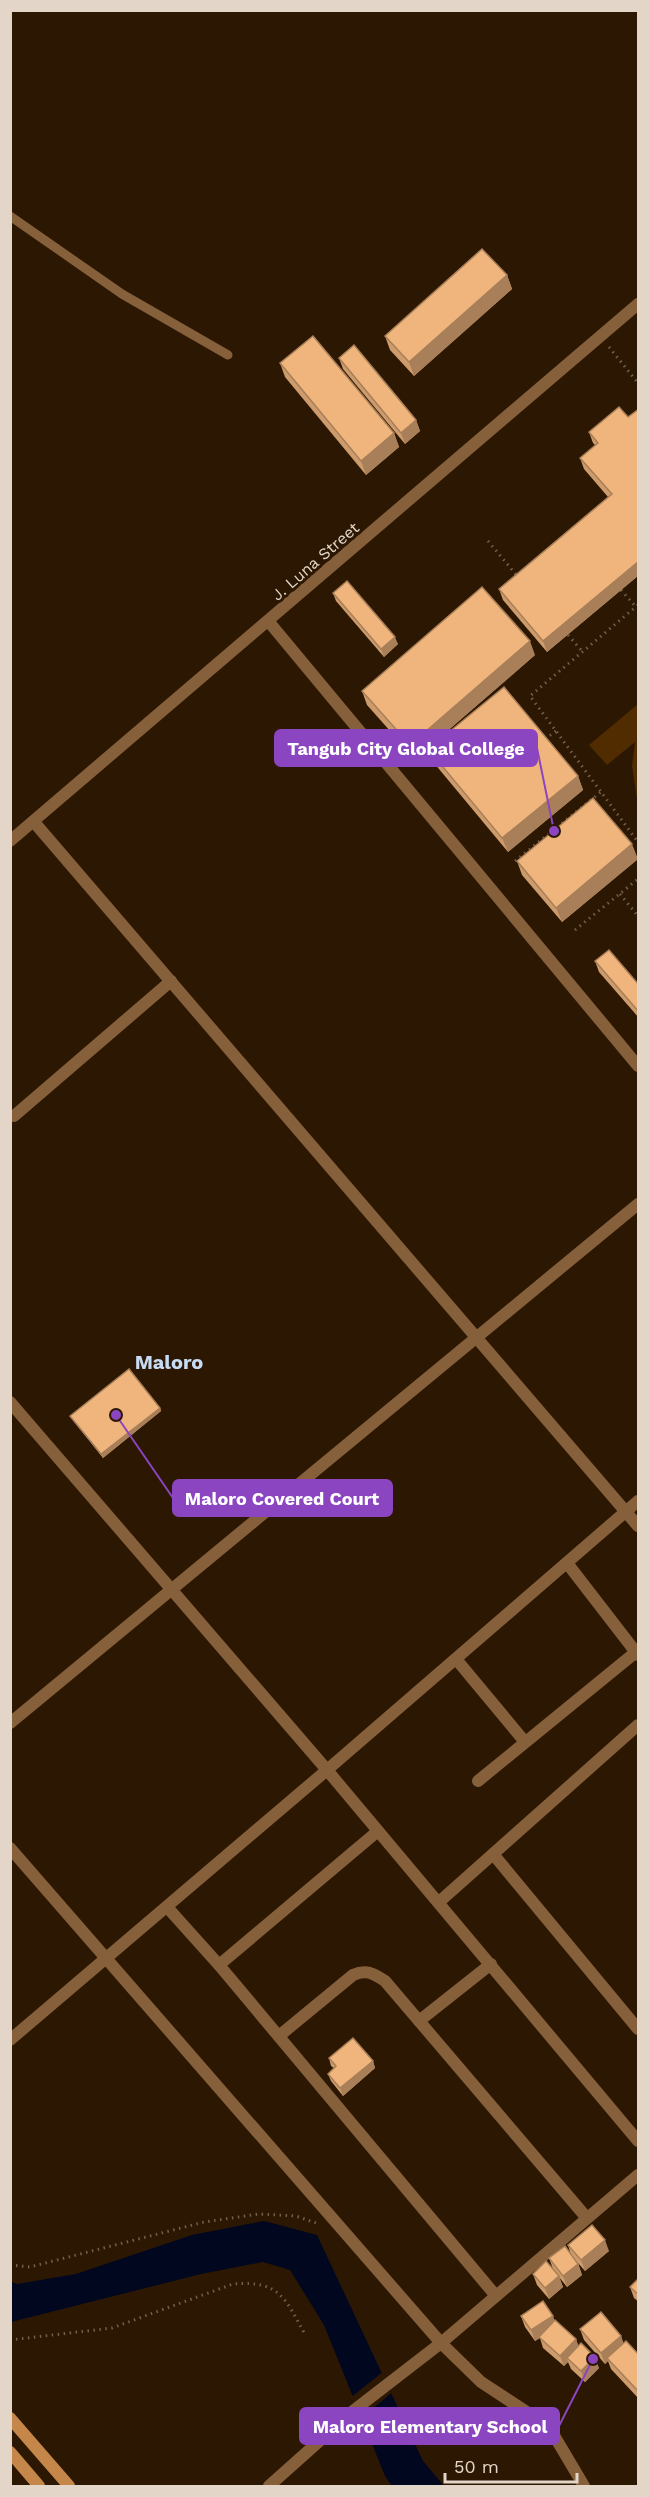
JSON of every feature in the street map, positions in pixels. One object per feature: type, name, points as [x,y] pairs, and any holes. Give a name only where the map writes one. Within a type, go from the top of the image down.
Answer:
[{"type":"main road","points":[[10,2418],[69,2487]]},
{"type":"main road","points":[[10,2452],[39,2487]]},
{"type":"street","name":"J. Luna Street","points":[[10,842],[639,304]]},
{"type":"street","points":[[269,622],[639,1066]]},
{"type":"street","points":[[34,822],[639,1526]]},
{"type":"street","points":[[14,1116],[171,981]]},
{"type":"street","points":[[10,1723],[639,1204]]},
{"type":"street","points":[[10,1402],[170,1591],[327,1770],[639,2141]]},
{"type":"street","points":[[10,2040],[168,1907],[639,1500]]},
{"type":"street","points":[[478,1781],[637,1654],[567,1563]]},
{"type":"street","points":[[456,1659],[525,1742]]},
{"type":"street","points":[[439,1902],[639,1725]]},
{"type":"street","points":[[219,1965],[378,1831]]},
{"type":"street","points":[[10,1848],[441,2343],[481,2382],[542,2422],[552,2432],[584,2487]]},
{"type":"street","points":[[493,1854],[639,2029]]},
{"type":"street","points":[[168,1907],[496,2296]]},
{"type":"street","points":[[418,2021],[491,1964]]},
{"type":"street","points":[[279,2036],[353,1975],[361,1971],[370,1972],[385,1981],[586,2217]]},
{"type":"street","points":[[269,2487],[353,2411],[441,2343],[586,2217],[639,2175]]},
{"type":"lane","points":[[10,216],[122,294],[228,355]]},
{"type":"path","points":[[614,354],[639,383]]},
{"type":"path","points":[[488,541],[524,583]]},
{"type":"path","points":[[621,590],[637,606],[530,696],[639,842]]},
{"type":"path","points":[[568,635],[583,652]]},
{"type":"path","points":[[542,742],[556,731]]},
{"type":"path","points":[[514,861],[601,792]]},
{"type":"path","points":[[616,823],[621,819]]},
{"type":"path","points":[[576,930],[639,879]]},
{"type":"path","points":[[620,894],[638,916]]},
{"type":"path","points":[[10,2265],[30,2268],[204,2222],[259,2214],[296,2216],[321,2225]]},
{"type":"path","points":[[10,2340],[112,2328],[233,2284],[252,2282],[274,2289],[286,2301],[306,2336]]},
{"type":"shaded area","points":[[638,704],[638,806],[632,766],[635,742],[607,765],[589,745]]},
{"type":"water","points":[[264,2221],[317,2235],[423,2461],[444,2486],[392,2486],[385,2476],[324,2325],[290,2270],[263,2262],[201,2274],[11,2322],[10,2281],[17,2284],[76,2274],[192,2235]]},
{"type":"pier","points":[[384,2371],[394,2391],[359,2420],[350,2398]]},
{"type":"building","points":[[482,249],[507,275],[409,362],[385,336]]},
{"type":"building","points":[[313,336],[394,433],[361,461],[280,363]]},
{"type":"building","points":[[354,345],[416,420],[401,433],[339,358]]},
{"type":"building","points":[[619,407],[628,417],[639,409],[639,561],[543,641],[499,589],[612,494],[580,458],[598,443],[589,432]]},
{"type":"building","points":[[347,581],[395,637],[381,649],[333,593]]},
{"type":"building","points":[[482,587],[530,641],[410,745],[362,691]]},
{"type":"building","points":[[504,687],[578,776],[502,838],[428,749]]},
{"type":"building","points":[[593,798],[632,844],[556,908],[517,861]]},
{"type":"building","points":[[609,950],[639,985],[639,1012],[595,961]]},
{"type":"building","points":[[129,1369],[160,1408],[101,1454],[70,1416]]},
{"type":"building","points":[[353,2038],[373,2061],[340,2088],[328,2074],[336,2066],[329,2058]]},
{"type":"building","points":[[592,2225],[605,2240],[581,2260],[568,2245]]},
{"type":"building","points":[[565,2246],[578,2264],[563,2276],[549,2258]]},
{"type":"building","points":[[546,2261],[559,2276],[545,2288],[533,2274]]},
{"type":"building","points":[[639,2278],[639,2295],[630,2287]]},
{"type":"building","points":[[543,2301],[553,2316],[531,2330],[521,2316]]},
{"type":"building","points":[[601,2312],[621,2336],[601,2353],[580,2329]]},
{"type":"building","points":[[555,2320],[576,2339],[560,2356],[539,2337]]},
{"type":"building","points":[[626,2341],[639,2355],[639,2392],[607,2358]]},
{"type":"building","points":[[581,2343],[595,2357],[581,2371],[567,2358]]},
{"type":"place","name":"Tangub City Global College","points":[[554,831]]},
{"type":"place","name":"Maloro Covered Court","points":[[116,1415]]},
{"type":"place","name":"Maloro Elementary School","points":[[593,2359]]},
{"type":"district","name":"Maloro","points":[[169,1362]]}]
